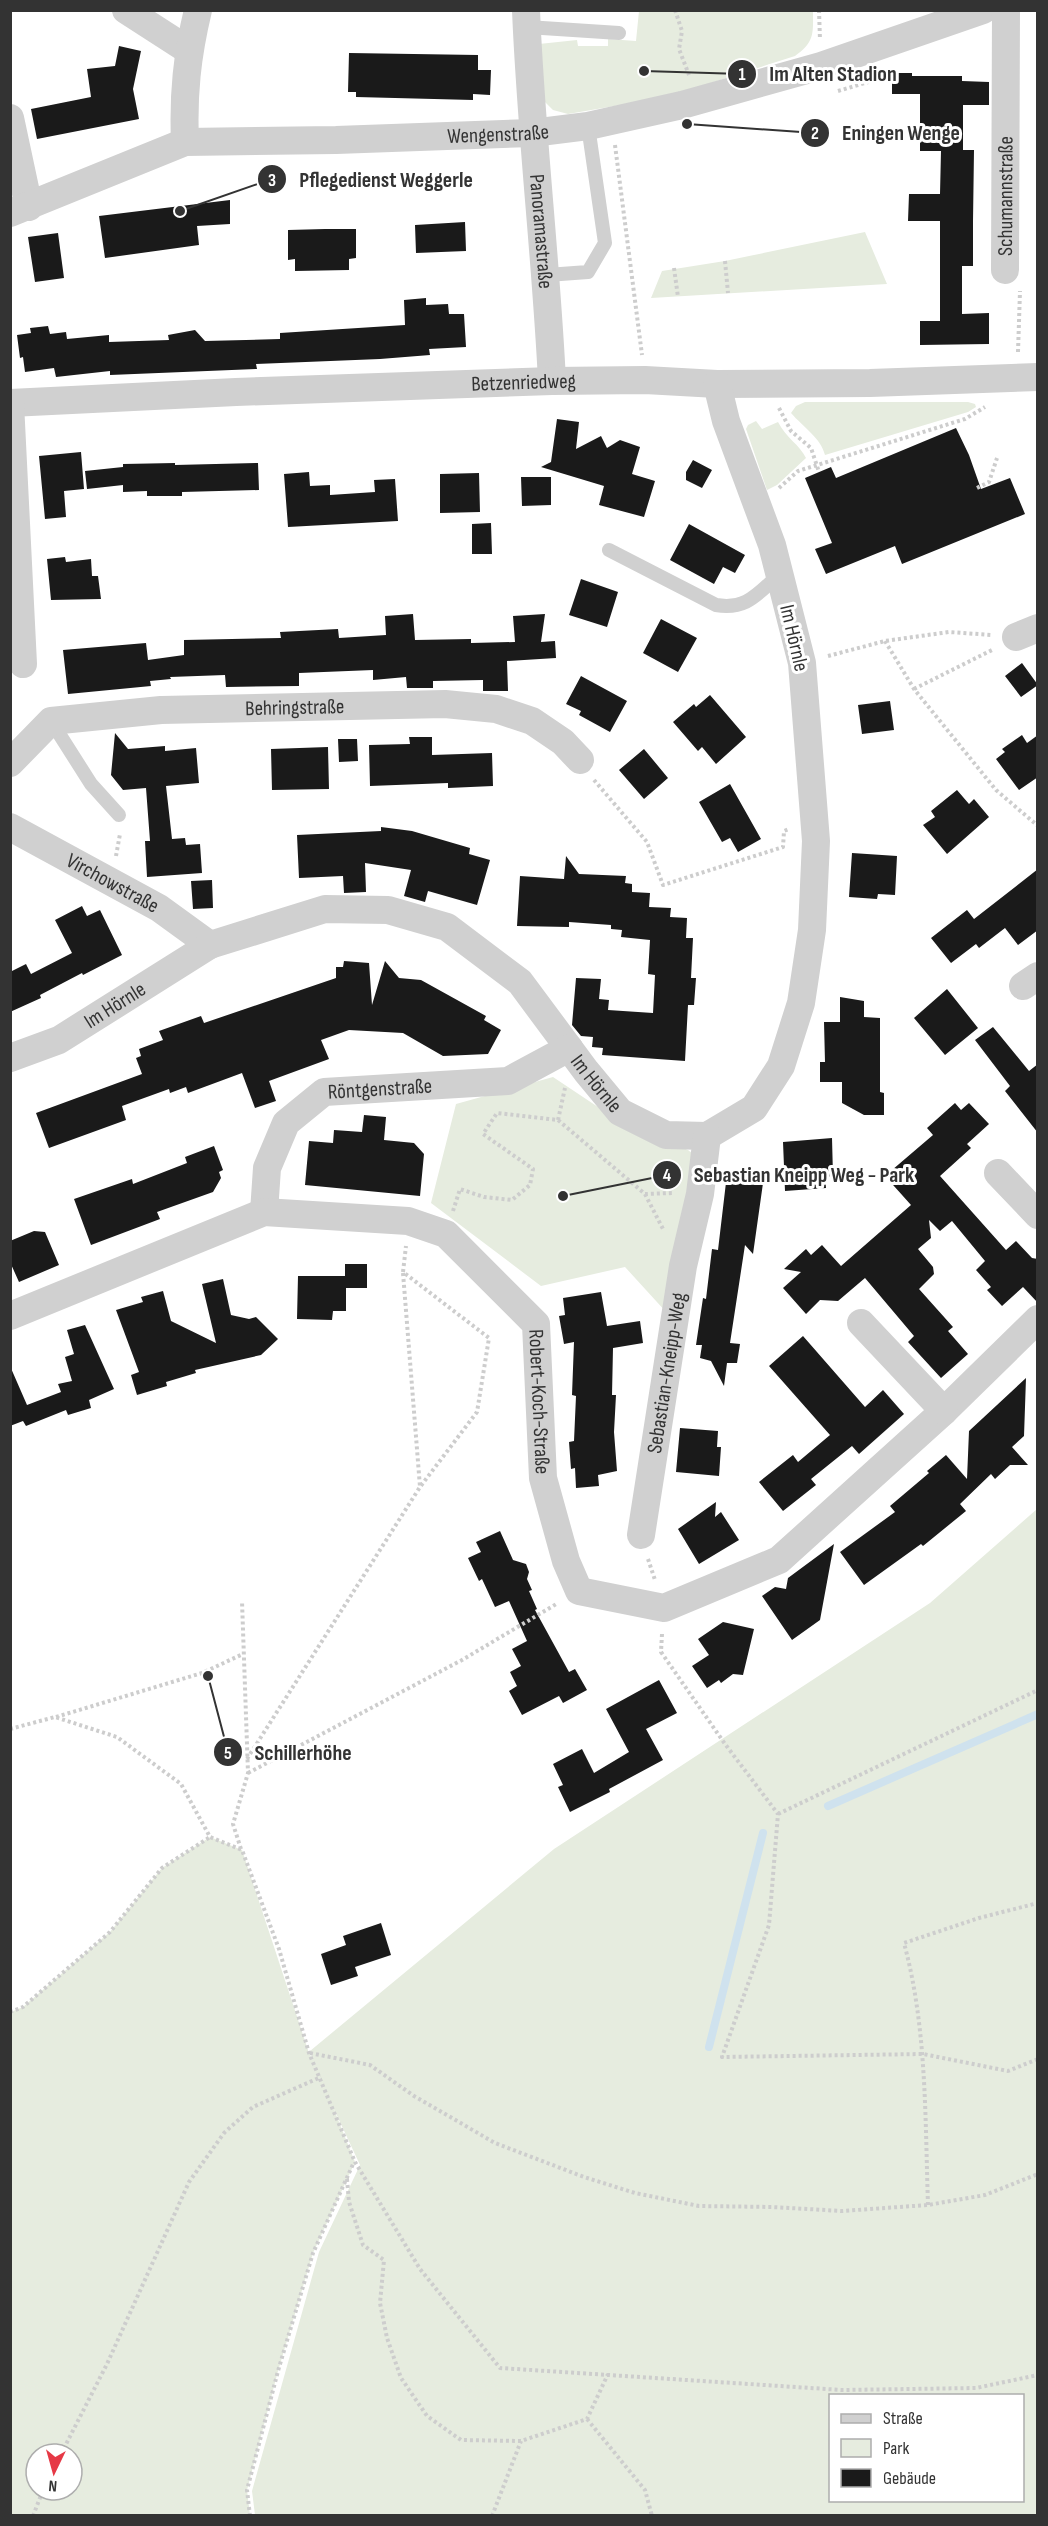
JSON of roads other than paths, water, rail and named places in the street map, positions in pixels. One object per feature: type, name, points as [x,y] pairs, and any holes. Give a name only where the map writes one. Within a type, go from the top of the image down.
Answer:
[{"type":"street","points":[[126,10],[188,50]]},
{"type":"street","points":[[184,142],[184,83],[188,50],[198,10]]},
{"type":"street","name":"Wengenstraße","points":[[20,210],[184,142],[336,140],[532,133],[600,123],[682,105],[821,66],[983,10]]},
{"type":"street","name":"Schumannstraße","points":[[1005,270],[1006,10]]},
{"type":"street","name":"Panoramastraße","points":[[526,19],[532,133],[547,275],[552,381]]},
{"type":"street","points":[[10,118],[20,210]]},
{"type":"street","name":"Betzenriedweg","points":[[10,403],[236,392],[552,381],[717,384],[870,383],[1028,377]]},
{"type":"street","name":"Im Hörnle","points":[[10,1058],[59,1040],[210,945],[325,909],[388,910],[447,927],[520,982],[620,1112],[666,1135],[707,1136],[754,1108],[781,1066],[801,1003],[812,930],[816,841],[802,663],[779,575],[726,421],[717,384]]},
{"type":"street","points":[[10,403],[23,664]]},
{"type":"street","name":"Behringstraße","points":[[51,721],[161,710],[445,704],[496,709],[532,721],[564,742],[580,760]]},
{"type":"street","points":[[10,763],[51,721]]},
{"type":"street","name":"Virchowstraße","points":[[10,826],[159,908],[210,945]]},
{"type":"street","name":"Röntgenstraße","points":[[264,1212],[267,1168],[286,1123],[324,1092],[508,1081],[569,1048]]},
{"type":"street","name":"Sebastian-Kneipp-Weg","points":[[640,1535],[683,1266],[700,1194],[707,1136]]},
{"type":"street","points":[[998,1173],[1038,1215]]},
{"type":"street","name":"Robert-Koch-Straße","points":[[10,1316],[264,1212],[408,1221],[446,1234],[536,1324],[543,1478],[566,1561],[579,1591],[664,1608],[779,1560],[944,1411]]},
{"type":"street","points":[[861,1323],[944,1411],[1038,1319]]},
{"type":"lane","points":[[526,19],[619,33]]},
{"type":"lane","points":[[547,275],[588,272],[605,243],[600,123]]},
{"type":"lane","name":"Im Hörnle","points":[[609,550],[716,605],[731,607],[744,604],[779,575]]},
{"type":"lane","points":[[51,721],[91,784],[119,815]]},
{"type":"waterway","points":[[828,1806],[1038,1714]]},
{"type":"waterway","points":[[709,2047],[763,1833]]},
{"type":"place","name":"Im Alten Stadion","points":[[644,71]]},
{"type":"place","name":"Eningen Wenge","points":[[687,124]]},
{"type":"place","name":"Pflegedienst Weggerle","points":[[180,211]]},
{"type":"place","name":"Sebastian Kneipp Weg - Park","points":[[563,1196]]},
{"type":"place","name":"Schillerhöhe","points":[[208,1676]]}]
